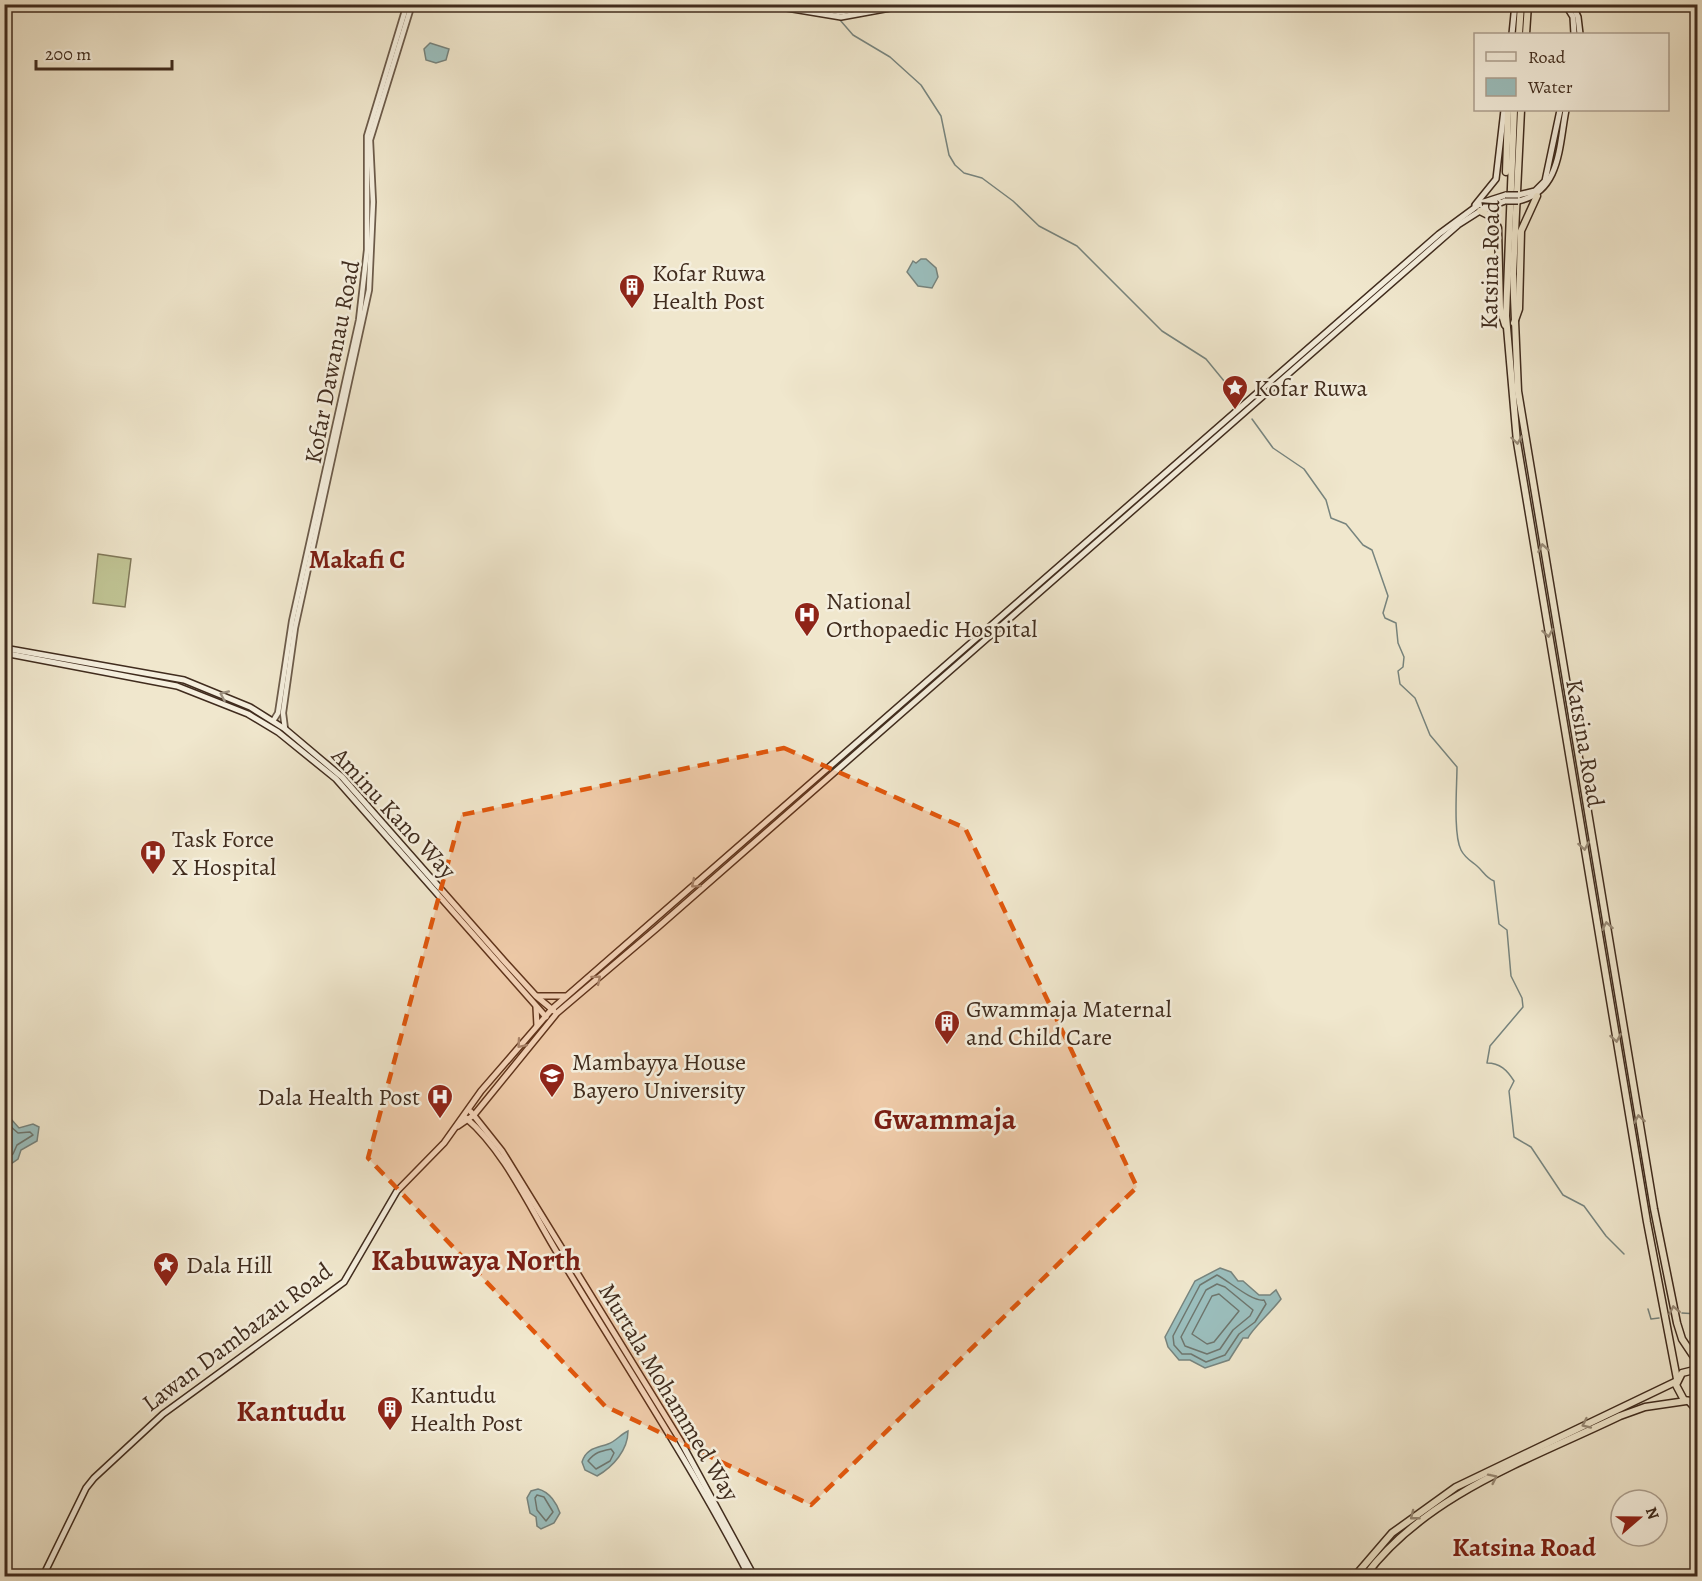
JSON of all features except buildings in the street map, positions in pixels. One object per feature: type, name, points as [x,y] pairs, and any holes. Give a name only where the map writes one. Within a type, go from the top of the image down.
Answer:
[{"type":"highway","points":[[1519,33],[1521,4]]},
{"type":"highway","points":[[1526,33],[1528,4]]},
{"type":"highway","points":[[1506,111],[1505,159],[1509,183]]},
{"type":"highway","name":"Katsina Road","points":[[1514,111],[1509,183],[1507,328],[1513,412],[1647,1222],[1677,1380],[1677,1391],[1687,1401]]},
{"type":"highway","name":"Katsina Road","points":[[1521,111],[1515,197],[1513,323],[1518,391],[1654,1209],[1679,1331],[1698,1363]]},
{"type":"highway","points":[[1513,323],[1519,309],[1521,231],[1537,195]]},
{"type":"highway","points":[[1480,211],[1494,218],[1498,228],[1500,308],[1507,328]]},
{"type":"highway","points":[[1355,1576],[1392,1533],[1456,1487],[1677,1380],[1687,1369],[1698,1369]]},
{"type":"highway","points":[[1365,1576],[1386,1552],[1425,1518],[1471,1489],[1627,1413],[1687,1401],[1698,1402]]},
{"type":"main road","points":[[762,4],[833,14],[912,4]]},
{"type":"main road","points":[[792,4],[833,14]]},
{"type":"main road","points":[[841,14],[882,4]]},
{"type":"main road","points":[[1512,33],[1515,4]]},
{"type":"main road","points":[[1565,4],[1573,17],[1574,33]]},
{"type":"main road","points":[[1572,4],[1578,17],[1580,33]]},
{"type":"main road","points":[[456,1127],[474,1115],[565,996],[1357,305],[1472,208],[1496,179],[1506,111]]},
{"type":"main road","points":[[1518,198],[1535,191],[1545,181],[1560,111]]},
{"type":"main road","points":[[1472,208],[1506,198],[1537,195],[1546,188],[1552,175],[1566,111]]},
{"type":"main road","points":[[554,1011],[681,906],[1458,225],[1506,198]]},
{"type":"main road","name":"Aminu Kano Way","points":[[4,648],[126,668],[194,683],[250,707],[285,729],[342,777],[548,1018]]},
{"type":"main road","name":"Aminu Kano Way","points":[[4,653],[156,680],[191,690],[248,714],[278,732],[336,779],[393,838],[536,996],[554,1011]]},
{"type":"main road","points":[[191,690],[194,683]]},
{"type":"main road","points":[[676,900],[681,906]]},
{"type":"main road","points":[[536,996],[565,996]]},
{"type":"main road","points":[[535,1005],[537,1026]]},
{"type":"main road","points":[[456,1127],[463,1115],[537,1026],[548,1018]]},
{"type":"main road","points":[[483,1104],[480,1114],[484,1127]]},
{"type":"main road","name":"Murtala Mohammed Way","points":[[468,1109],[502,1151],[680,1440],[754,1576]]},
{"type":"main road","name":"Murtala Mohammed Way","points":[[463,1115],[491,1144],[702,1492],[748,1576]]},
{"type":"main road","name":"Lawan Dambazau Road","points":[[43,1576],[86,1488],[94,1478],[163,1414],[248,1350],[338,1288],[353,1270],[397,1191],[436,1152],[456,1127]]},
{"type":"main road","points":[[1687,1401],[1698,1412]]},
{"type":"street","points":[[378,113],[408,4]]},
{"type":"street","name":"Kofar Dawanau Road","points":[[285,729],[283,713],[295,628],[369,290],[373,202],[370,144],[412,4]]},
{"type":"street","name":"Kofar Dawanau Road","points":[[273,721],[278,713],[292,621],[359,320],[367,240],[369,180],[366,144],[378,113]]},
{"type":"highlighted area","points":[[784,748],[965,828],[1137,1187],[811,1505],[605,1406],[368,1158],[461,815]]},
{"type":"green space","points":[[98,554],[131,559],[125,607],[93,603]]},
{"type":"water","points":[[430,43],[449,49],[446,60],[436,63],[426,60],[424,49]]},
{"type":"water","points":[[921,259],[926,259],[936,268],[938,277],[932,288],[918,286],[907,272],[913,261],[916,263]]},
{"type":"water","points":[[11,1119],[19,1128],[33,1124],[39,1127],[37,1141],[21,1150],[18,1159],[5,1168],[5,1121]]},
{"type":"water","points":[[1220,1268],[1231,1272],[1238,1281],[1243,1281],[1259,1295],[1270,1295],[1276,1290],[1281,1299],[1248,1338],[1243,1338],[1229,1360],[1205,1368],[1190,1360],[1179,1360],[1168,1347],[1165,1337],[1195,1281]]},
{"type":"water","points":[[628,1431],[622,1451],[609,1468],[597,1476],[585,1470],[582,1462],[589,1451],[611,1443]]},
{"type":"water","points":[[538,1489],[555,1502],[560,1513],[554,1523],[541,1529],[537,1526],[536,1517],[530,1513],[527,1498],[531,1491]]},
{"type":"waterway","points":[[835,4],[836,10]]},
{"type":"waterway","points":[[840,20],[853,35],[890,57],[921,85],[941,116],[949,155],[955,165],[964,173],[982,178],[1013,201],[1039,226],[1077,246],[1162,331],[1206,359],[1238,398]]},
{"type":"waterway","points":[[1252,419],[1273,448],[1304,469],[1326,500],[1331,518],[1346,524],[1363,545],[1372,550],[1388,596],[1383,613],[1385,618],[1396,623],[1398,643],[1404,657],[1403,667],[1398,671],[1400,684],[1415,698],[1430,735],[1457,767],[1456,822],[1461,850],[1494,881],[1499,924],[1507,930],[1511,976],[1522,998],[1523,1007],[1490,1046],[1487,1063],[1503,1068],[1514,1081],[1509,1091],[1514,1137],[1531,1147],[1563,1195],[1584,1206],[1606,1236],[1624,1254]]},
{"type":"waterway","points":[[1648,1309],[1651,1319],[1659,1318]]},
{"type":"waterway","points":[[1682,1313],[1698,1314]]},
{"type":"place","name":"Kofar Ruwa Health Post","points":[[632,310]]},
{"type":"place","name":"Kofar Ruwa","points":[[1235,411]]},
{"type":"place","name":"National Orthopaedic Hospital","points":[[807,638]]},
{"type":"place","name":"Task Force X Hospital","points":[[153,876]]},
{"type":"place","name":"Gwammaja Maternal and Child Care","points":[[947,1046]]},
{"type":"place","name":"Mambayya House Bayero University","points":[[552,1099]]},
{"type":"place","name":"Dala Health Post","points":[[440,1120]]},
{"type":"place","name":"Dala Hill","points":[[166,1288]]},
{"type":"place","name":"Kantudu Health Post","points":[[390,1432]]},
{"type":"district","name":"Makafi C","points":[[357,559]]},
{"type":"district","name":"Gwammaja","points":[[945,1119]]},
{"type":"district","name":"Kabuwaya North","points":[[476,1260]]},
{"type":"district","name":"Kantudu","points":[[291,1411]]},
{"type":"district","name":"Katsina Road","points":[[1524,1547]]}]
